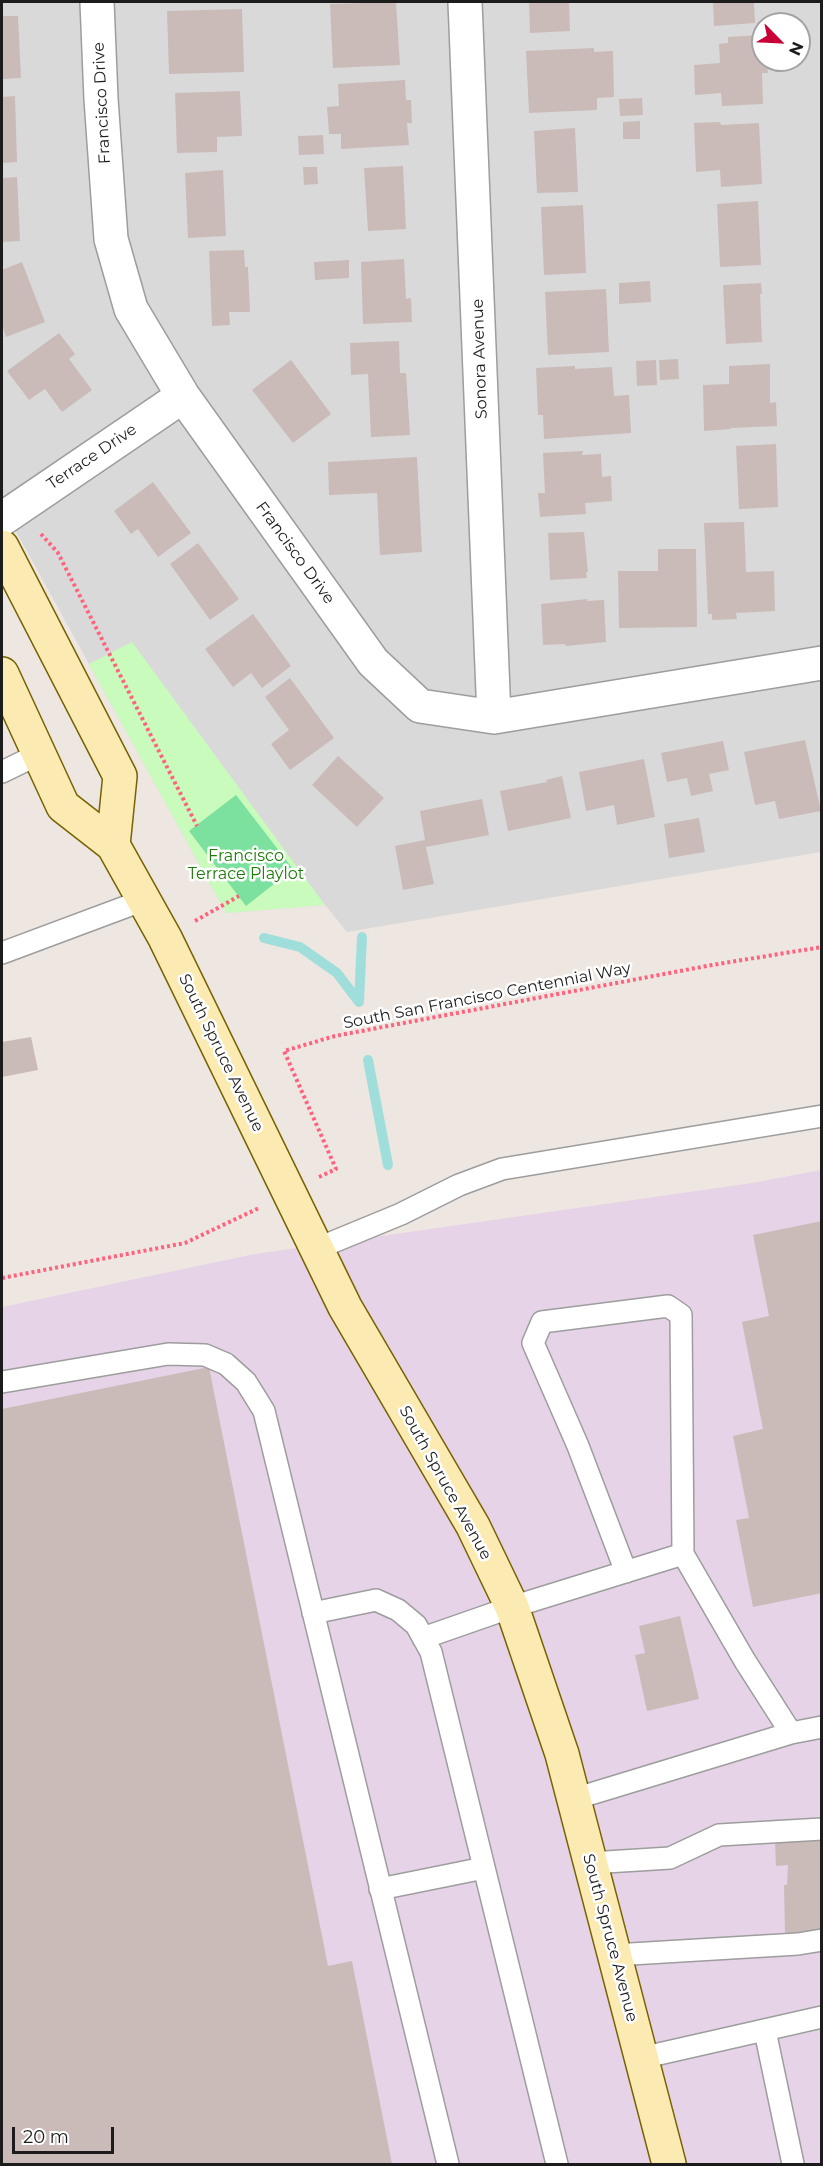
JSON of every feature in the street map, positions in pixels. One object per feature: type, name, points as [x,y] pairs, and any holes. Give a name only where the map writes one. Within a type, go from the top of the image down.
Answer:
[{"type":"main road","points":[[2,547],[120,776],[113,845]]},
{"type":"main road","name":"South Spruce Avenue","points":[[2,674],[63,806],[113,845],[165,938],[345,1306],[472,1526],[512,1607],[562,1754],[669,2164]]},
{"type":"street","name":"Francisco Drive","points":[[97,2],[111,238],[131,309],[183,396],[373,662],[420,706],[494,717],[822,663]]},
{"type":"street","name":"Sonora Avenue","points":[[465,2],[494,717]]},
{"type":"street","name":"Terrace Drive","points":[[2,519],[183,396]]},
{"type":"lane","points":[[2,772],[39,754]]},
{"type":"lane","points":[[2,953],[144,900]]},
{"type":"lane","points":[[316,1248],[401,1214],[459,1185],[502,1169],[822,1116]]},
{"type":"lane","points":[[626,1572],[578,1446],[532,1343],[542,1322],[668,1306],[681,1315],[683,1554],[791,1733]]},
{"type":"lane","points":[[2,1382],[168,1354],[205,1355],[226,1364],[246,1382],[264,1410],[448,2164]]},
{"type":"lane","points":[[423,1638],[512,1607],[683,1554]]},
{"type":"lane","points":[[313,1613],[376,1600],[398,1610],[416,1625],[431,1652],[557,2164]]},
{"type":"lane","points":[[574,1799],[791,1733],[822,1727]]},
{"type":"lane","points":[[591,1863],[670,1858],[719,1835],[822,1829]]},
{"type":"lane","points":[[380,1889],[484,1868]]},
{"type":"lane","points":[[614,1955],[798,1944],[822,1940]]},
{"type":"lane","points":[[641,2058],[822,2018]]},
{"type":"lane","points":[[765,2031],[793,2164]]},
{"type":"path","points":[[38,531],[58,553],[196,826]]},
{"type":"path","points":[[165,938],[239,896]]},
{"type":"path","name":"South San Francisco Centennial Way","points":[[336,1169],[284,1051],[335,1036],[712,965],[822,947]]},
{"type":"path","points":[[2,1278],[185,1244],[241,1218]]},
{"type":"shaded area","points":[[2,2],[821,2],[821,852],[347,932],[325,905],[226,913],[2,506]]},
{"type":"shaded area","points":[[821,1170],[821,2164],[2,2164],[2,1307],[255,1254],[752,1183]]},
{"type":"green space","name":"Francisco Terrace Playlot","points":[[132,642],[325,905],[226,913],[89,664]]},
{"type":"green space","points":[[236,795],[293,869],[246,906],[189,831]]},
{"type":"building","points":[[396,2],[400,65],[333,68],[330,4]]},
{"type":"building","points":[[529,2],[569,2],[570,31],[530,33]]},
{"type":"building","points":[[713,2],[754,2],[754,12],[751,12],[751,23],[714,26]]},
{"type":"building","points":[[242,9],[244,72],[169,74],[167,11]]},
{"type":"building","points":[[2,16],[18,16],[21,78],[2,79]]},
{"type":"building","points":[[751,36],[751,72],[768,72],[762,73],[763,104],[722,106],[721,93],[695,95],[694,65],[720,63],[719,44],[728,43],[728,37]]},
{"type":"building","points":[[594,48],[594,52],[613,51],[614,97],[597,98],[597,110],[529,113],[526,51]]},
{"type":"building","points":[[405,80],[406,100],[411,100],[412,123],[407,123],[409,145],[341,149],[341,134],[329,134],[327,107],[339,106],[338,84]]},
{"type":"building","points":[[240,91],[242,136],[217,137],[217,152],[177,153],[175,93]]},
{"type":"building","points":[[15,96],[17,162],[2,163],[2,97]]},
{"type":"building","points":[[642,98],[643,115],[620,116],[619,99]]},
{"type":"building","points":[[640,121],[640,139],[623,139],[623,122]]},
{"type":"building","points":[[720,122],[721,125],[759,123],[762,184],[721,187],[720,170],[696,172],[694,123]]},
{"type":"building","points":[[575,128],[578,192],[537,193],[534,131]]},
{"type":"building","points":[[323,135],[324,154],[299,155],[298,136]]},
{"type":"building","points":[[403,166],[406,229],[368,231],[364,168]]},
{"type":"building","points":[[303,167],[317,167],[318,184],[304,185]]},
{"type":"building","points":[[223,170],[226,236],[188,238],[185,173]]},
{"type":"building","points":[[17,177],[20,241],[2,242],[2,178]]},
{"type":"building","points":[[758,201],[761,265],[720,267],[717,204]]},
{"type":"building","points":[[583,205],[586,273],[544,275],[541,207]]},
{"type":"building","points":[[244,250],[245,267],[248,267],[250,312],[229,312],[230,325],[212,326],[209,251]]},
{"type":"building","points":[[404,259],[406,299],[411,298],[412,322],[363,324],[361,262]]},
{"type":"building","points":[[349,260],[349,278],[315,280],[314,262]]},
{"type":"building","points":[[22,262],[45,322],[6,337],[2,324],[2,270]]},
{"type":"building","points":[[650,281],[651,302],[619,304],[619,283]]},
{"type":"building","points":[[761,283],[762,342],[726,344],[723,285]]},
{"type":"building","points":[[606,289],[609,352],[548,355],[545,292]]},
{"type":"building","points":[[59,333],[75,354],[69,359],[92,390],[62,412],[45,389],[29,400],[7,371]]},
{"type":"building","points":[[399,341],[400,373],[406,373],[410,435],[371,437],[368,374],[351,375],[350,343]]},
{"type":"building","points":[[678,359],[679,379],[660,380],[659,360]]},
{"type":"building","points":[[291,360],[331,414],[293,443],[252,390]]},
{"type":"building","points":[[656,360],[657,385],[637,386],[636,361]]},
{"type":"building","points":[[770,364],[770,403],[776,402],[777,426],[704,431],[703,385],[729,384],[729,366]]},
{"type":"building","points":[[575,366],[575,369],[612,367],[614,396],[629,395],[631,433],[544,439],[543,415],[538,415],[536,368]]},
{"type":"building","points":[[776,444],[778,507],[739,509],[736,446]]},
{"type":"building","points":[[583,451],[582,455],[601,454],[602,477],[611,476],[612,501],[585,503],[586,514],[540,517],[538,493],[545,493],[543,453]]},
{"type":"building","points":[[417,457],[422,552],[380,555],[377,493],[329,495],[328,462]]},
{"type":"building","points":[[153,482],[191,533],[158,557],[138,529],[131,534],[114,511]]},
{"type":"building","points":[[744,522],[746,572],[774,571],[775,611],[736,613],[737,619],[712,620],[712,614],[708,614],[704,523]]},
{"type":"building","points":[[584,532],[587,578],[550,580],[548,533]]},
{"type":"building","points":[[198,543],[239,599],[210,620],[170,564]]},
{"type":"building","points":[[658,549],[696,549],[697,627],[619,628],[618,571],[658,571]]},
{"type":"building","points":[[587,599],[587,601],[604,600],[606,642],[566,646],[565,644],[543,645],[541,604]]},
{"type":"building","points":[[253,614],[291,666],[262,688],[251,673],[233,687],[205,649]]},
{"type":"building","points":[[290,678],[334,738],[290,770],[271,744],[289,730],[265,697]]},
{"type":"building","points":[[805,740],[821,811],[779,819],[775,801],[755,805],[744,752]]},
{"type":"building","points":[[723,741],[729,770],[709,774],[713,791],[691,796],[687,778],[667,782],[661,753]]},
{"type":"building","points":[[338,756],[384,798],[357,827],[312,785]]},
{"type":"building","points":[[644,759],[655,817],[617,825],[614,805],[586,811],[579,772]]},
{"type":"building","points":[[562,776],[571,818],[508,831],[500,791],[547,782],[546,780]]},
{"type":"building","points":[[482,799],[489,835],[426,847],[434,884],[403,890],[395,846],[425,840],[420,811]]},
{"type":"building","points":[[699,818],[705,852],[669,858],[664,824]]},
{"type":"building","points":[[31,1037],[38,1070],[2,1077],[2,1042]]},
{"type":"building","points":[[822,1221],[822,1593],[753,1607],[736,1520],[749,1518],[733,1436],[763,1429],[742,1322],[769,1316],[753,1235]]},
{"type":"building","points":[[209,1367],[328,1966],[352,1961],[392,2164],[2,2164],[2,1409]]},
{"type":"building","points":[[680,1616],[699,1699],[647,1711],[635,1655],[645,1653],[639,1626]]},
{"type":"building","points":[[822,1838],[822,1932],[785,1933],[784,1885],[787,1885],[788,1865],[776,1866],[775,1840]]},
{"type":"waterway","points":[[359,1002],[362,937]]},
{"type":"waterway","points":[[264,938],[300,947],[337,973],[359,1002]]},
{"type":"waterway","points":[[368,1060],[388,1165]]}]
